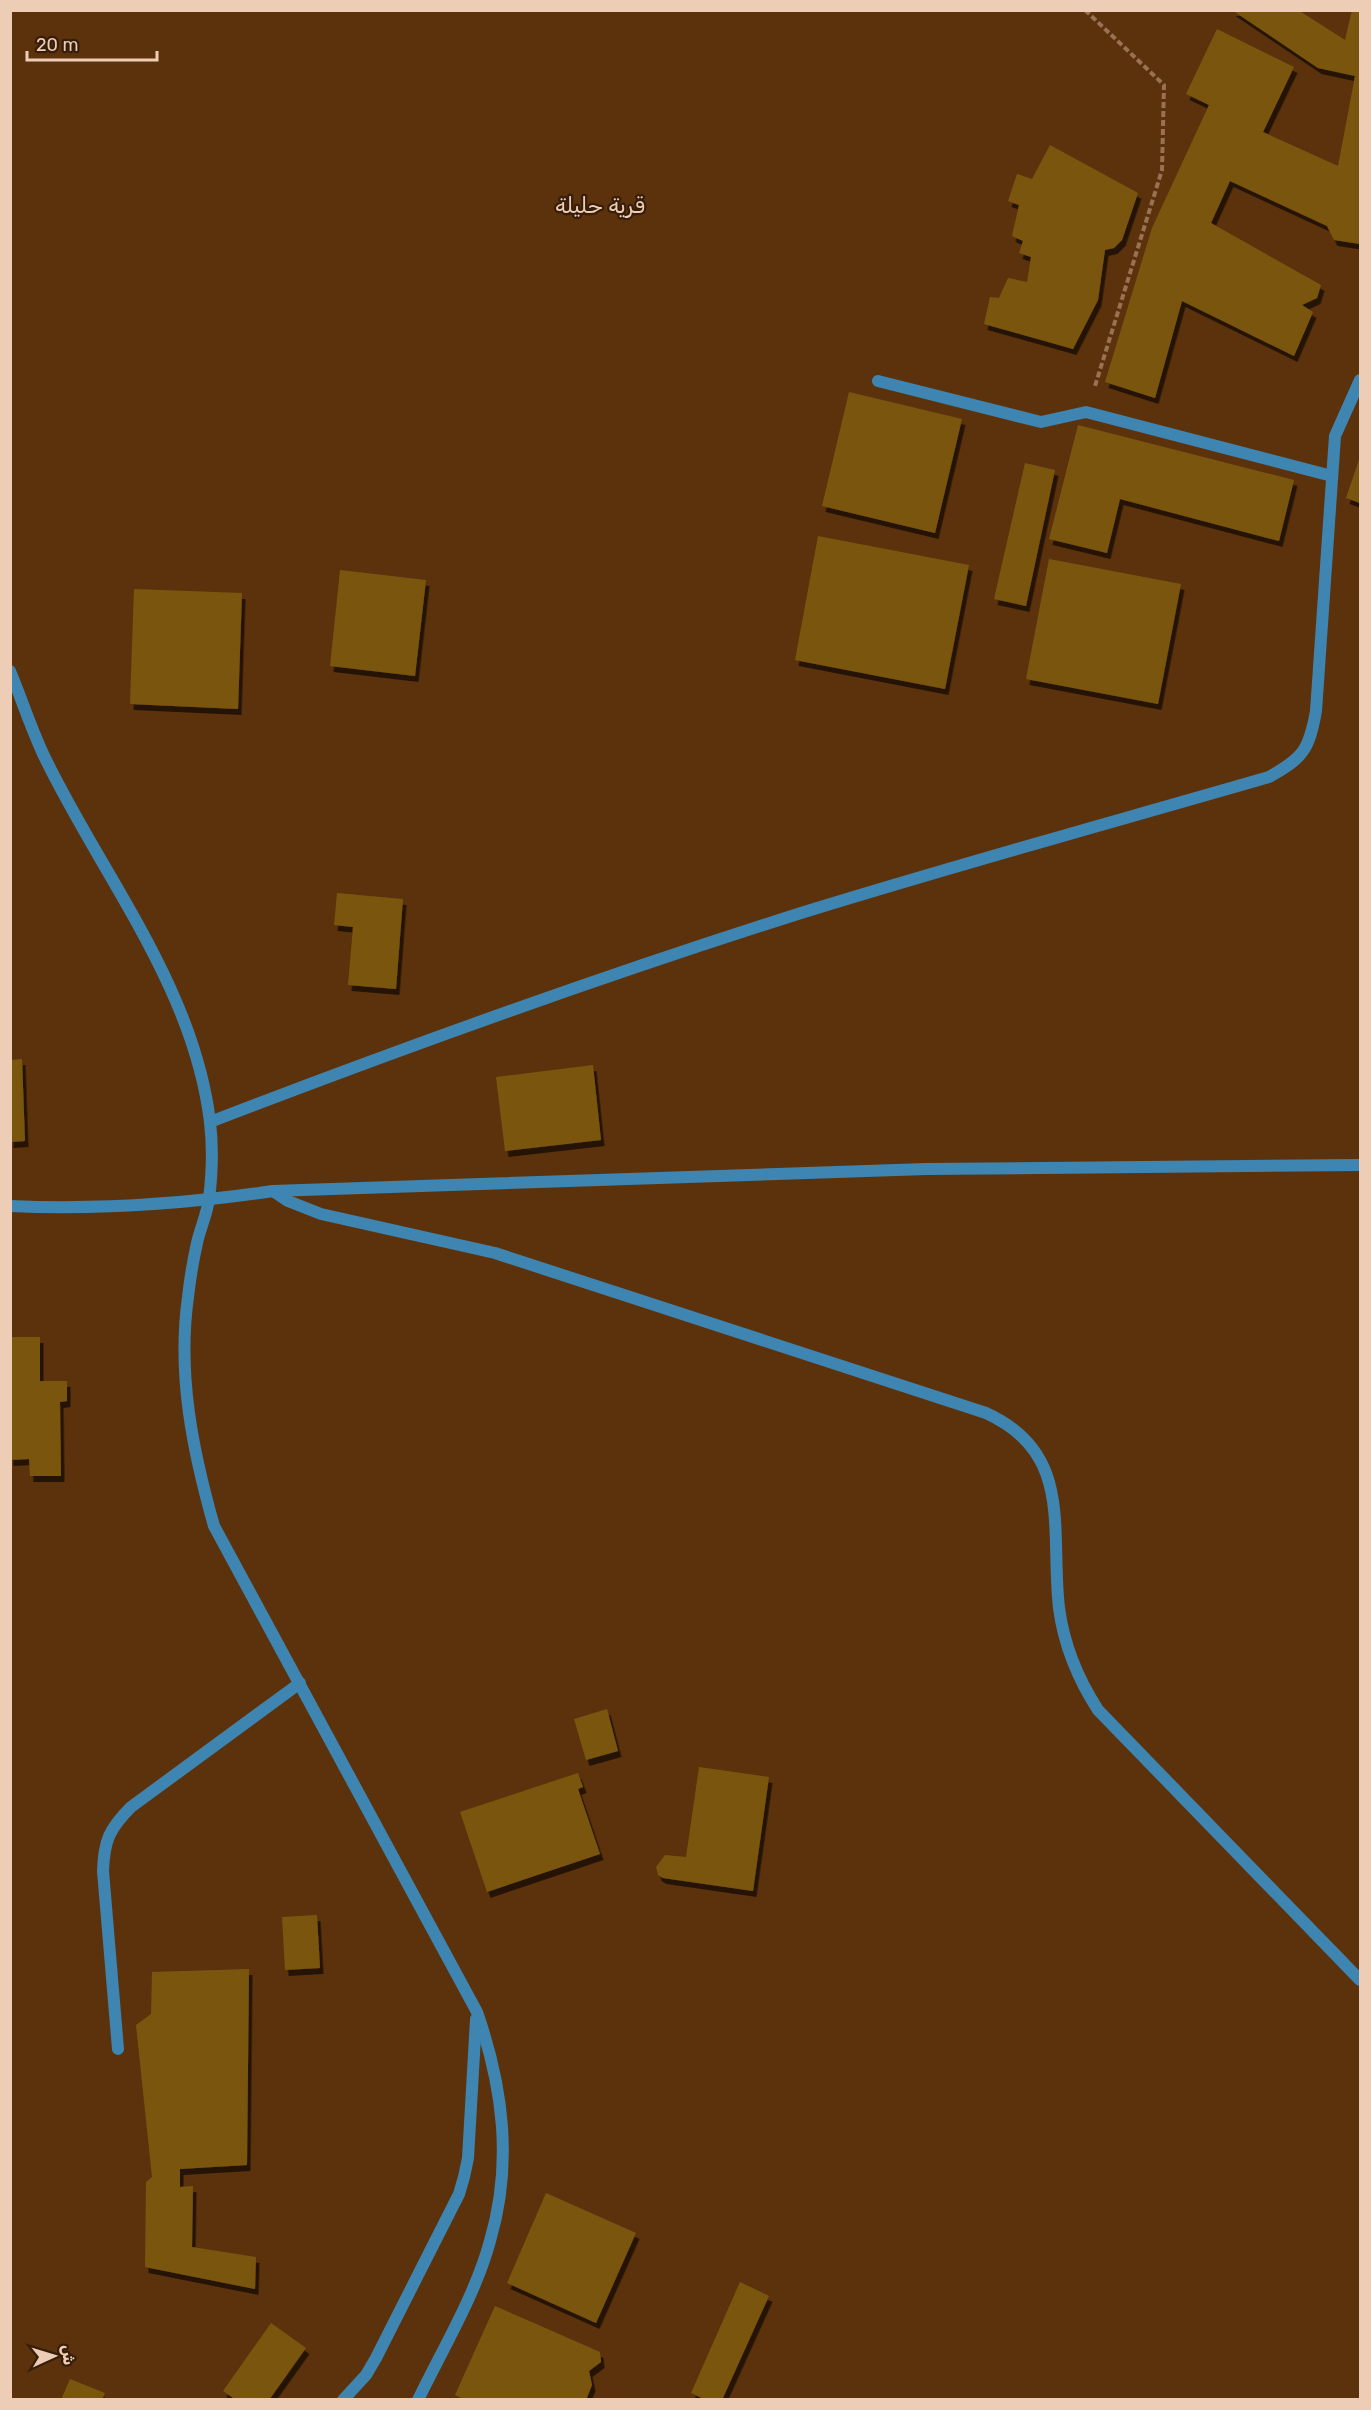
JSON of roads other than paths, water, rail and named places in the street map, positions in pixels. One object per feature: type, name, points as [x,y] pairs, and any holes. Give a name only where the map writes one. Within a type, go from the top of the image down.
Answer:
[{"type":"street","points":[[210,1122],[415,1044],[790,917],[1002,853],[1269,777],[1294,763],[1311,739],[1316,711],[1335,436],[1360,380]]},
{"type":"street","points":[[878,381],[1041,422],[1086,412],[1332,476]]},
{"type":"street","points":[[10,671],[47,763],[152,948],[175,1000],[197,1060],[210,1122],[209,1200],[197,1244],[187,1299],[185,1344],[188,1412],[198,1470],[214,1526],[477,2012],[492,2057],[501,2104],[504,2150],[500,2196],[490,2241],[474,2284],[418,2400]]},
{"type":"street","points":[[10,1206],[74,1209],[209,1200],[273,1191],[926,1169],[1360,1165]]},
{"type":"street","points":[[273,1191],[288,1201],[321,1214],[495,1253],[1008,1422],[1025,1436],[1039,1454],[1048,1475],[1059,1609],[1064,1635],[1075,1670],[1098,1710],[1360,1980]]},
{"type":"street","points":[[118,2049],[103,1872],[104,1847],[114,1824],[131,1807],[300,1683]]},
{"type":"street","points":[[343,2400],[366,2375],[376,2358],[459,2194],[468,2158],[477,2012]]},
{"type":"district","name":"قرية حليلة","points":[[600,205]]}]
